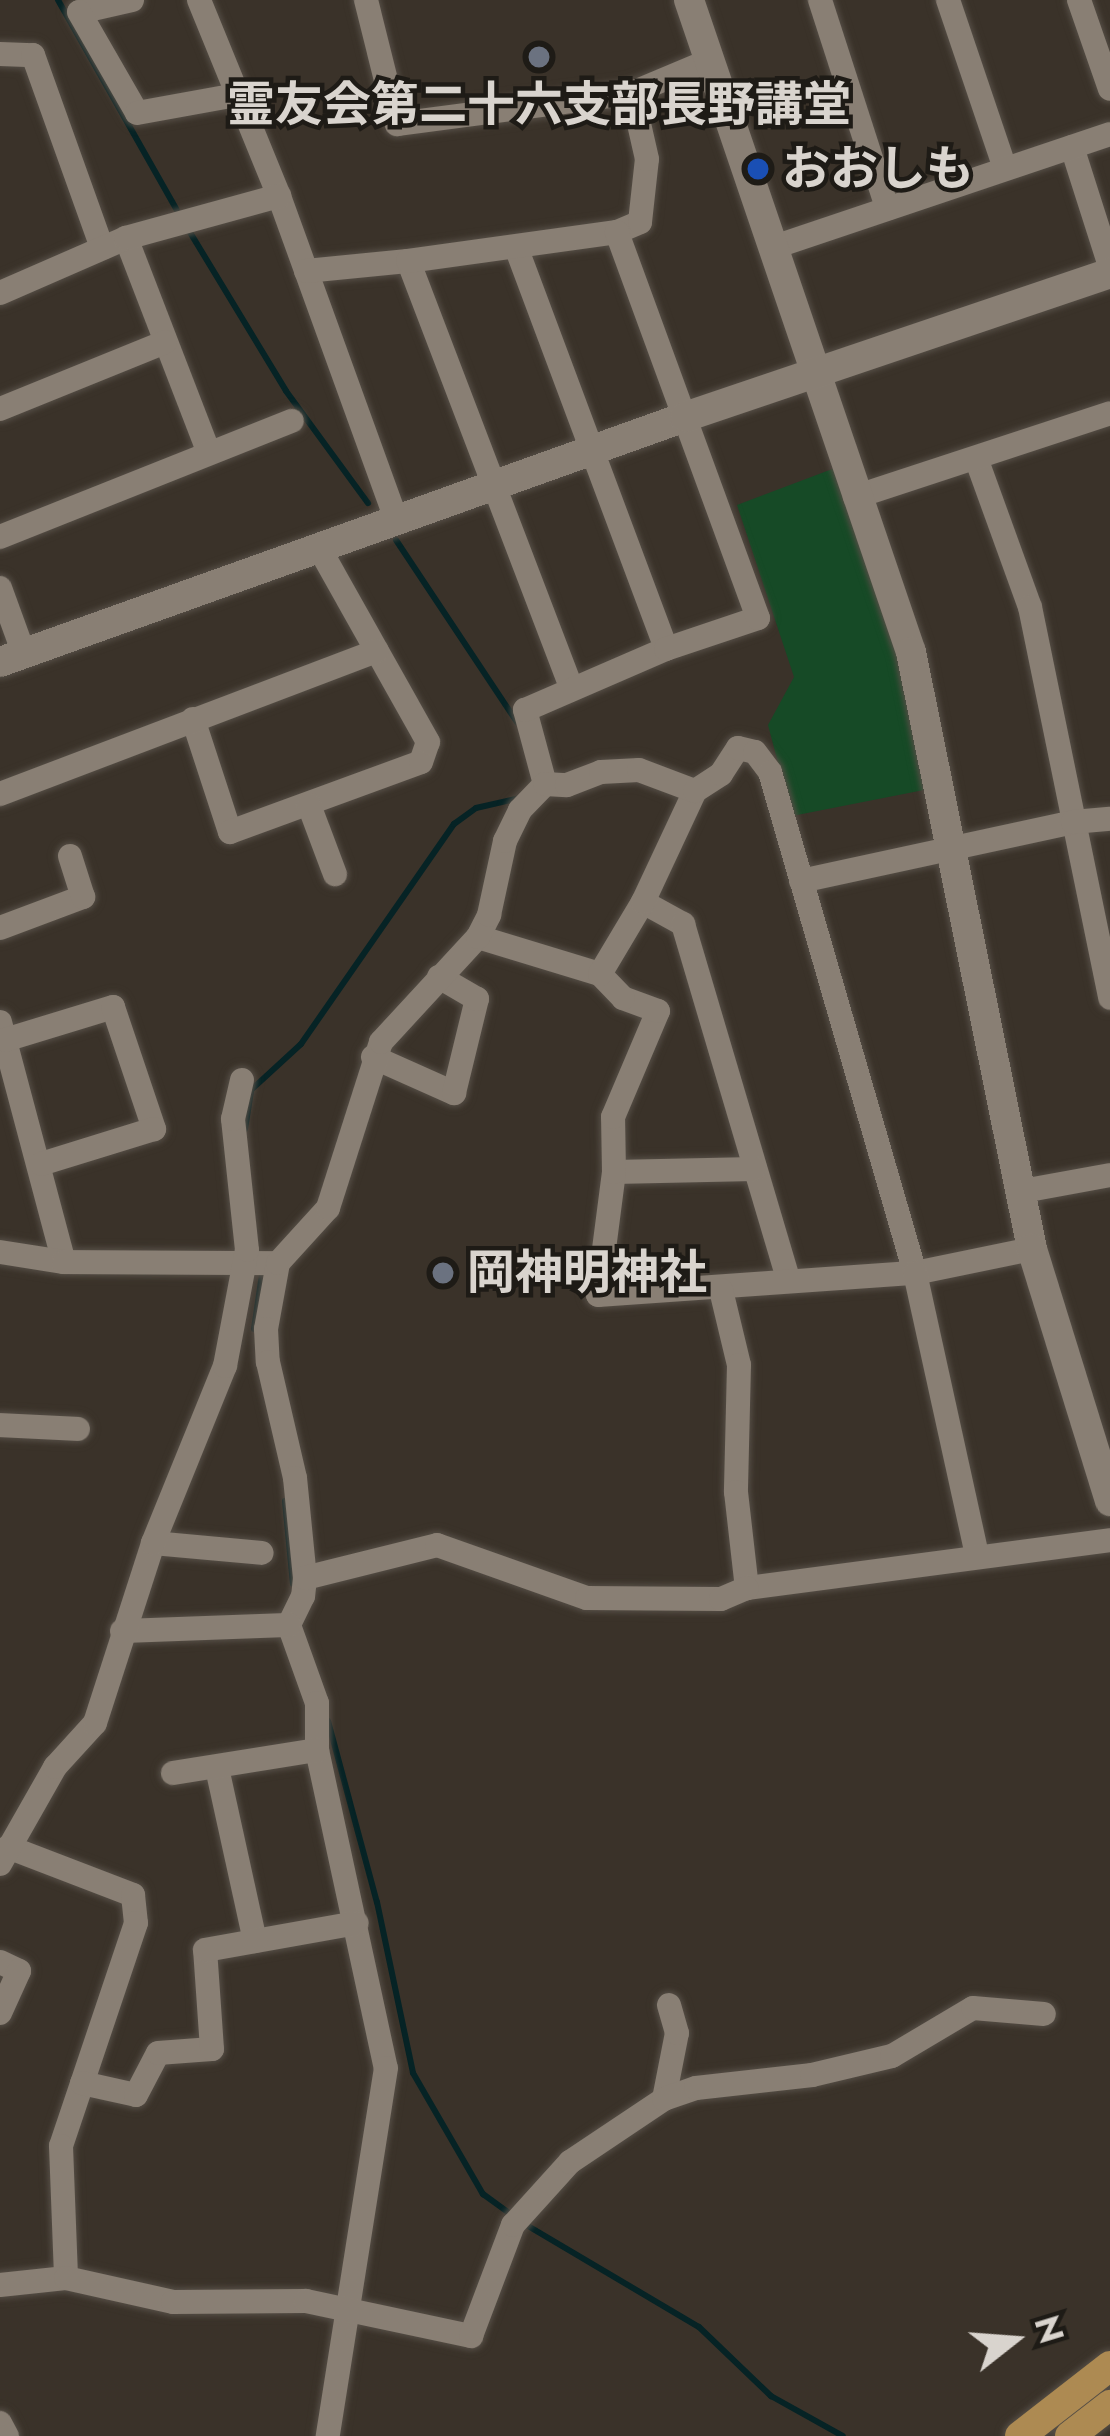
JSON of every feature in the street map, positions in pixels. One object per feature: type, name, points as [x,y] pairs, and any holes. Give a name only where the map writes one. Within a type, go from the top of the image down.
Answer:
[{"type":"main road","points":[[1020,2436],[1110,2366]]},
{"type":"main road","points":[[1070,2436],[1110,2405]]},
{"type":"street","points":[[132,0],[79,12],[137,113],[236,94]]},
{"type":"street","points":[[200,0],[278,196],[396,520]]},
{"type":"street","points":[[366,0],[397,124],[632,93],[708,61]]},
{"type":"street","points":[[689,0],[911,652],[1032,1249],[1110,1501]]},
{"type":"street","points":[[820,0],[887,208]]},
{"type":"street","points":[[947,0],[1005,168]]},
{"type":"street","points":[[1079,0],[1110,89]]},
{"type":"street","points":[[2,48],[32,55],[114,243],[165,342],[208,451]]},
{"type":"street","points":[[306,271],[516,247],[617,232],[640,222],[647,158],[632,93]]},
{"type":"street","points":[[774,247],[1110,134]]},
{"type":"street","points":[[0,588],[12,658],[1110,269],[1072,147]]},
{"type":"street","points":[[0,293],[114,243],[278,196]]},
{"type":"street","points":[[545,784],[525,710],[666,649],[758,618],[617,232]]},
{"type":"street","points":[[516,247],[666,649]]},
{"type":"street","points":[[408,260],[491,488],[571,687]]},
{"type":"street","points":[[0,409],[165,342]]},
{"type":"street","points":[[855,496],[1110,413]]},
{"type":"street","points":[[0,537],[292,421]]},
{"type":"street","points":[[976,458],[1030,607],[1110,998]]},
{"type":"street","points":[[193,719],[230,832],[422,762],[428,742],[320,548]]},
{"type":"street","points":[[0,794],[376,651]]},
{"type":"street","points":[[600,974],[643,902],[695,791],[721,773],[738,748],[754,752],[770,772],[915,1273],[977,1555]]},
{"type":"street","points":[[328,2436],[386,2068],[317,1750],[317,1703],[289,1625],[305,1577],[295,1478],[267,1346],[278,1263],[328,1208],[374,1057],[478,937],[490,915],[505,841],[520,810],[545,784],[639,770],[695,791]]},
{"type":"street","points":[[309,805],[335,874]]},
{"type":"street","points":[[801,881],[1073,822],[1110,819]]},
{"type":"street","points":[[0,928],[83,898],[70,856]]},
{"type":"street","points":[[643,902],[683,923],[789,1281]]},
{"type":"street","points":[[478,937],[600,974],[623,998],[658,1011],[613,1117],[614,1172],[598,1295],[915,1273],[1032,1249]]},
{"type":"street","points":[[374,1057],[454,1093],[477,999],[440,977]]},
{"type":"street","points":[[41,1163],[154,1129],[113,1007],[3,1031],[64,1262]]},
{"type":"street","points":[[66,2278],[61,2146],[136,1923],[133,1895],[4,1855],[56,1767],[95,1723],[153,1543],[225,1366],[247,1250],[233,1119],[242,1080]]},
{"type":"street","points":[[614,1172],[754,1169]]},
{"type":"street","points":[[1023,1191],[1110,1174]]},
{"type":"street","points":[[0,1252],[64,1262],[278,1263]]},
{"type":"street","points":[[721,1290],[739,1365],[736,1492],[747,1588]]},
{"type":"street","points":[[0,1425],[78,1429]]},
{"type":"street","points":[[305,1577],[436,1545],[587,1598],[721,1599],[747,1588],[1110,1540]]},
{"type":"street","points":[[153,1543],[262,1552]]},
{"type":"street","points":[[122,1631],[289,1625]]},
{"type":"street","points":[[172,1771],[317,1750]]},
{"type":"street","points":[[217,1768],[255,1941]]},
{"type":"street","points":[[82,2083],[136,2095],[158,2054],[212,2048],[205,1950],[357,1923]]},
{"type":"street","points":[[0,1962],[19,1971],[0,2013]]},
{"type":"street","points":[[664,2099],[677,2033],[669,2005]]},
{"type":"street","points":[[0,2285],[66,2278],[173,2302],[306,2301],[471,2336],[518,2220],[570,2162],[664,2099],[696,2088],[812,2075],[892,2056],[973,2008],[1044,2014]]},
{"type":"street","points":[[0,2423],[7,2436]]},
{"type":"green space","points":[[835,468],[907,670],[929,789],[792,816],[768,725],[794,677],[737,505]]},
{"type":"waterway","points":[[58,0],[177,210]]},
{"type":"waterway","points":[[188,229],[286,391],[368,503]]},
{"type":"waterway","points":[[396,540],[517,722]]},
{"type":"waterway","points":[[245,1129],[251,1090],[301,1044],[454,824],[476,808],[520,798]]},
{"type":"waterway","points":[[254,1329],[262,1274]]},
{"type":"waterway","points":[[285,1501],[293,1584]]},
{"type":"waterway","points":[[328,1721],[377,1902],[413,2073],[483,2194],[512,2215]]},
{"type":"waterway","points":[[523,2223],[699,2327],[771,2396],[843,2436]]},
{"type":"place","name":"霊友会第二十六支部長野講堂","points":[[539,57]]},
{"type":"place","name":"おおしも","points":[[758,169]]},
{"type":"place","name":"岡神明神社","points":[[443,1273]]}]
